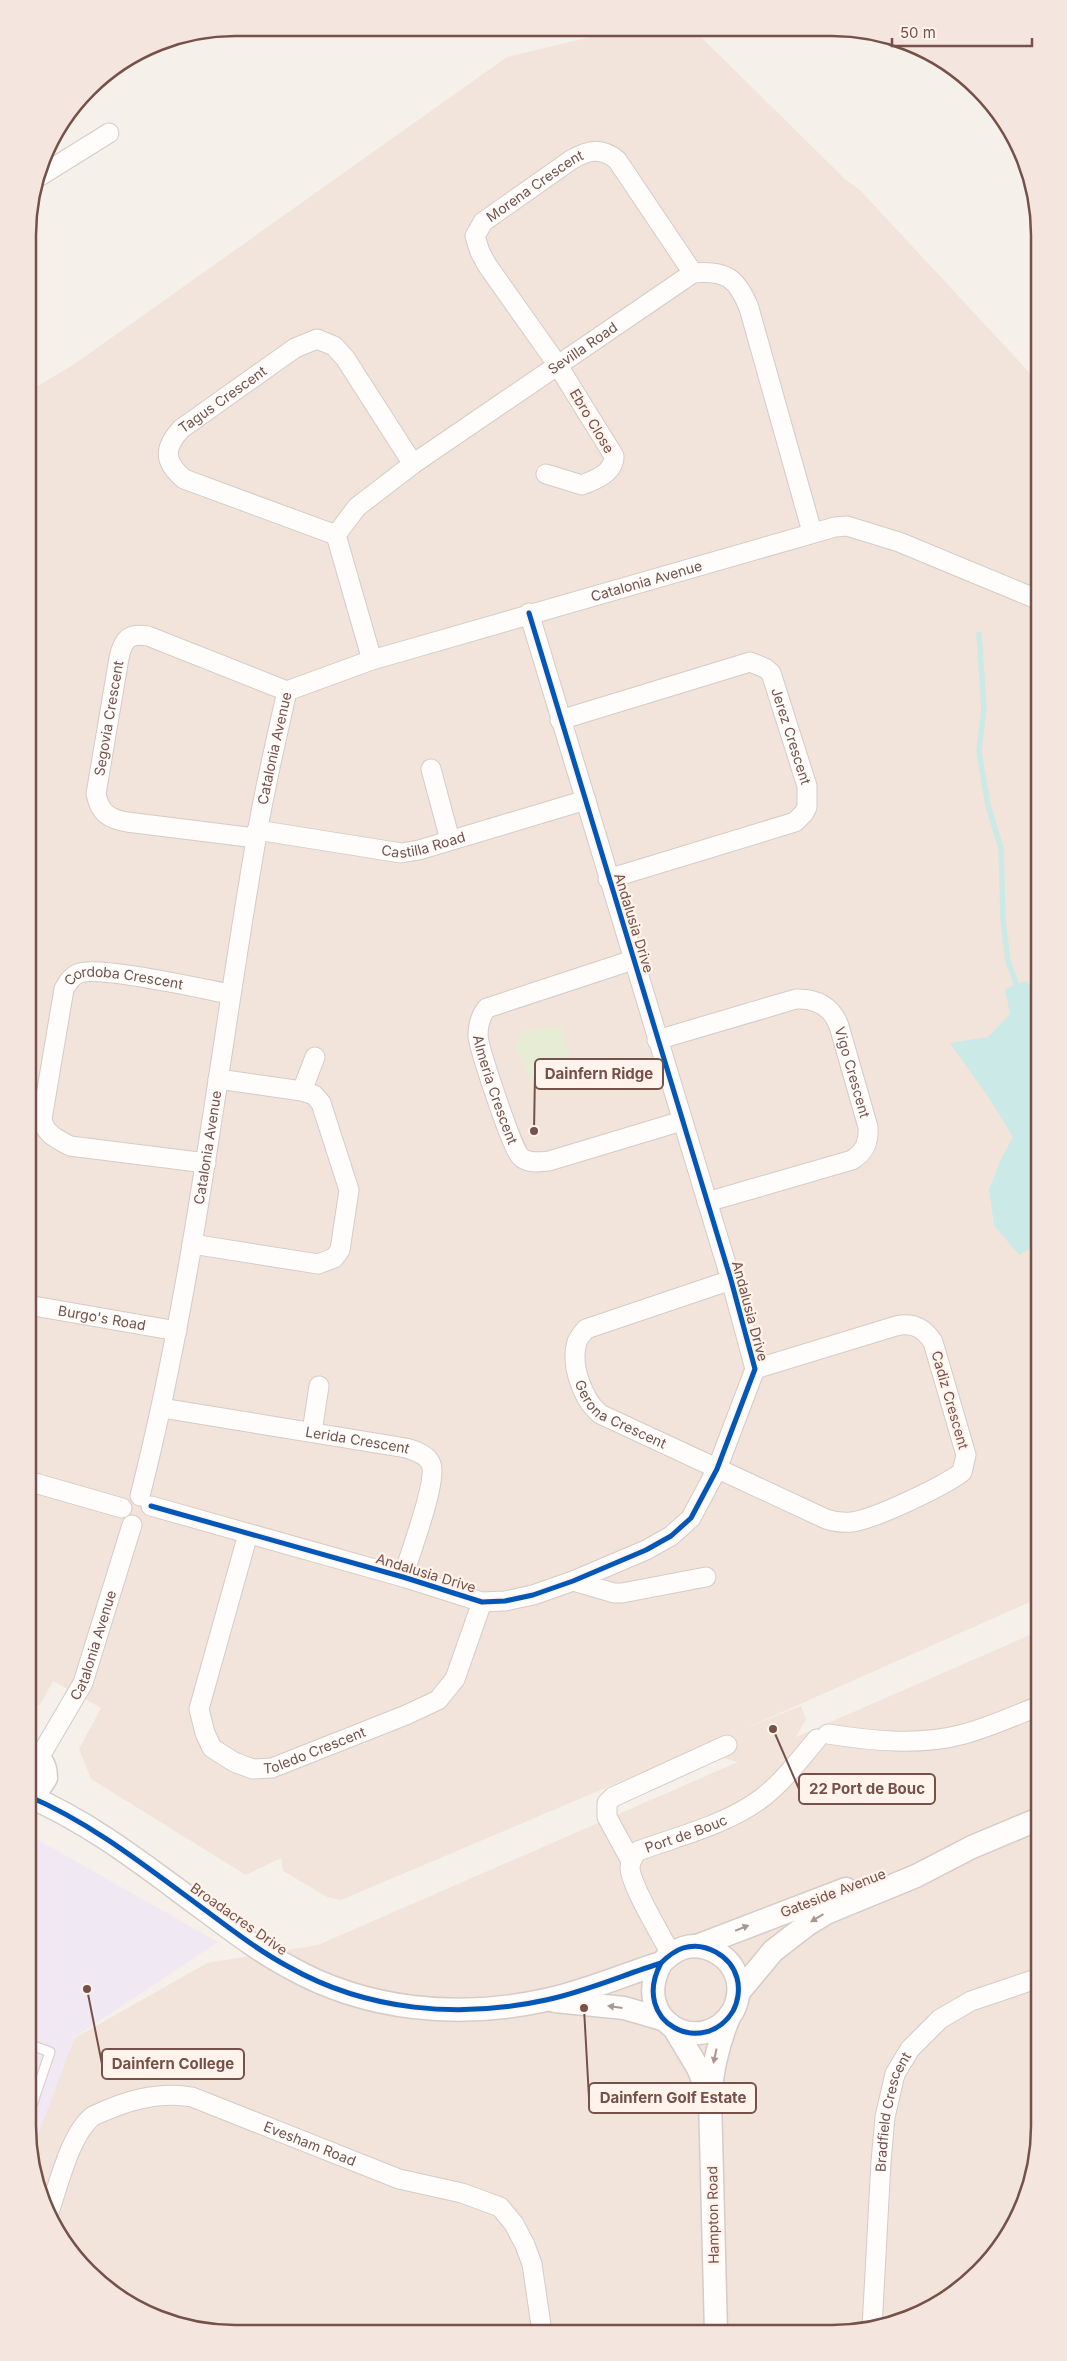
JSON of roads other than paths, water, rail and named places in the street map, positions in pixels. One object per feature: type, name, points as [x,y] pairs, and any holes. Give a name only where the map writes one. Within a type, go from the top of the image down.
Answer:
[{"type":"street","points":[[47,172],[109,133]]},
{"type":"street","name":"Morena Crescent","points":[[557,364],[487,265],[475,236],[483,222],[571,160],[592,151],[608,153],[617,160],[693,273]]},
{"type":"street","points":[[693,273],[720,273],[733,279],[742,291],[749,308],[812,532]]},
{"type":"street","name":"Sevilla Road","points":[[336,535],[356,507],[413,464],[693,273]]},
{"type":"street","name":"Tagus Crescent","points":[[336,535],[184,479],[174,470],[169,460],[170,444],[181,429],[295,348],[317,339],[334,346],[345,358],[413,464]]},
{"type":"street","name":"Ebro Close","points":[[546,474],[582,485],[605,474],[614,462],[612,451],[557,364]]},
{"type":"street","name":"Catalonia Avenue","points":[[146,1501],[206,1163],[230,994],[257,834],[287,691],[372,660],[529,613],[812,532],[848,526],[873,533],[1031,597]]},
{"type":"street","points":[[336,535],[372,660]]},
{"type":"street","name":"Andalusia Drive","points":[[146,1501],[248,1534],[403,1577],[482,1602],[514,1599],[573,1581],[646,1550],[671,1536],[691,1518],[717,1469],[755,1369],[731,1280],[529,613]]},
{"type":"street","name":"Segovia Crescent","points":[[257,834],[127,822],[110,818],[101,810],[96,794],[118,658],[124,642],[128,638],[136,634],[148,636],[287,691]]},
{"type":"street","name":"Jerez Crescent","points":[[560,720],[750,662],[765,668],[771,673],[807,786],[807,807],[795,822],[608,879]]},
{"type":"street","points":[[431,769],[450,840]]},
{"type":"street","name":"Castilla Road","points":[[257,834],[390,852],[419,850],[586,800]]},
{"type":"street","name":"Almeria Crescent","points":[[633,960],[487,1008],[482,1015],[478,1038],[509,1135],[521,1157],[531,1162],[550,1160],[682,1121]]},
{"type":"street","name":"Cordoba Crescent","points":[[206,1163],[70,1146],[55,1138],[44,1129],[42,1119],[64,989],[69,980],[80,973],[109,973],[230,994]]},
{"type":"street","name":"Vigo Crescent","points":[[657,1040],[796,999],[813,1000],[825,1006],[836,1017],[839,1026],[868,1127],[867,1141],[861,1154],[852,1160],[707,1202]]},
{"type":"street","points":[[302,1091],[315,1057]]},
{"type":"street","points":[[192,1244],[318,1264],[334,1258],[340,1250],[350,1197],[347,1182],[321,1103],[314,1095],[302,1091],[218,1079]]},
{"type":"street","name":"Gerona Crescent","points":[[717,1469],[600,1414],[594,1409],[589,1403],[581,1382],[576,1358],[576,1346],[586,1329],[592,1325],[731,1280]]},
{"type":"street","name":"Burgo's Road","points":[[36,1306],[177,1330]]},
{"type":"street","name":"Cadiz Crescent","points":[[717,1469],[826,1519],[839,1523],[854,1522],[941,1486],[962,1472],[966,1463],[966,1455],[933,1342],[928,1333],[920,1328],[906,1324],[896,1326],[755,1369]]},
{"type":"street","points":[[312,1432],[319,1386]]},
{"type":"street","name":"Lerida Crescent","points":[[162,1408],[406,1448],[421,1453],[428,1459],[433,1474],[432,1485],[403,1577]]},
{"type":"street","points":[[36,1483],[122,1508]]},
{"type":"street","points":[[128,1498],[146,1501],[152,1513],[145,1524],[132,1525],[126,1521],[122,1508],[128,1498]]},
{"type":"street","name":"Catalonia Avenue","points":[[37,1763],[83,1683],[132,1525]]},
{"type":"street","name":"Toledo Crescent","points":[[248,1534],[199,1709],[205,1733],[212,1748],[234,1762],[253,1769],[272,1768],[406,1715],[438,1700],[455,1679],[482,1602]]},
{"type":"street","points":[[573,1581],[614,1594],[706,1577]]},
{"type":"street","name":"Port de Bouc","points":[[666,1958],[631,1876],[631,1862],[638,1851],[714,1824],[747,1808],[775,1786],[823,1736],[894,1741],[962,1735],[1031,1709]]},
{"type":"street","points":[[631,1862],[607,1817],[607,1803],[613,1797],[727,1745]]},
{"type":"street","points":[[37,1763],[58,1809]]},
{"type":"street","name":"Broadacres Drive","points":[[36,1791],[38,1790],[37,1763]]},
{"type":"street","name":"Broadacres Drive","points":[[36,1799],[58,1809],[161,1878],[246,1940],[290,1968],[320,1982],[364,1998],[413,2008],[454,2011],[487,2009],[546,2000],[666,1958],[683,1948],[697,1946]]},
{"type":"street","name":"Gateside Avenue","points":[[697,1946],[888,1873],[972,1847],[1031,1822]]},
{"type":"street","name":"Gateside Avenue","points":[[739,1992],[773,1951],[808,1924],[826,1913],[932,1869],[972,1847]]},
{"type":"street","points":[[697,1946],[710,1949],[722,1956],[732,1966],[737,1978],[739,1992],[736,2006],[729,2017]]},
{"type":"street","points":[[666,1958],[654,1976],[651,1991],[654,2006],[668,2023]]},
{"type":"street","name":"Bradfield Crescent","points":[[872,2321],[885,2117],[895,2074],[910,2049],[940,2019],[971,2001],[1031,1981]]},
{"type":"street","name":"Broadacres Drive","points":[[546,2000],[624,2008],[668,2023],[688,2033],[704,2033],[718,2027],[729,2017]]},
{"type":"street","name":"Hampton Road","points":[[716,2325],[710,2098],[712,2070],[717,2048],[729,2017]]},
{"type":"street","name":"Hampton Road","points":[[668,2023],[698,2068],[710,2098]]},
{"type":"street","name":"Evesham Road","points":[[52,2204],[76,2139],[87,2120],[141,2098],[175,2094],[192,2097],[399,2180],[462,2193],[500,2207],[514,2224],[530,2257],[536,2284],[541,2325]]},
{"type":"lane","points":[[36,2047],[50,2052],[36,2093]]},
{"type":"water","points":[[1026,981],[1031,988],[1031,1248],[1019,1255],[994,1225],[989,1189],[1002,1157],[1013,1137],[989,1098],[950,1043],[988,1037],[1010,1014],[1005,989]]},
{"type":"waterway","points":[[979,634],[984,708],[979,751],[988,806],[1001,848],[1003,920],[1008,961],[1019,991]]},
{"type":"place","name":"Dainfern Ridge","points":[[534,1131]]},
{"type":"place","name":"22 Port de Bouc","points":[[773,1729]]},
{"type":"place","name":"Dainfern College","points":[[87,1989]]},
{"type":"place","name":"Dainfern Golf Estate","points":[[584,2008]]}]
